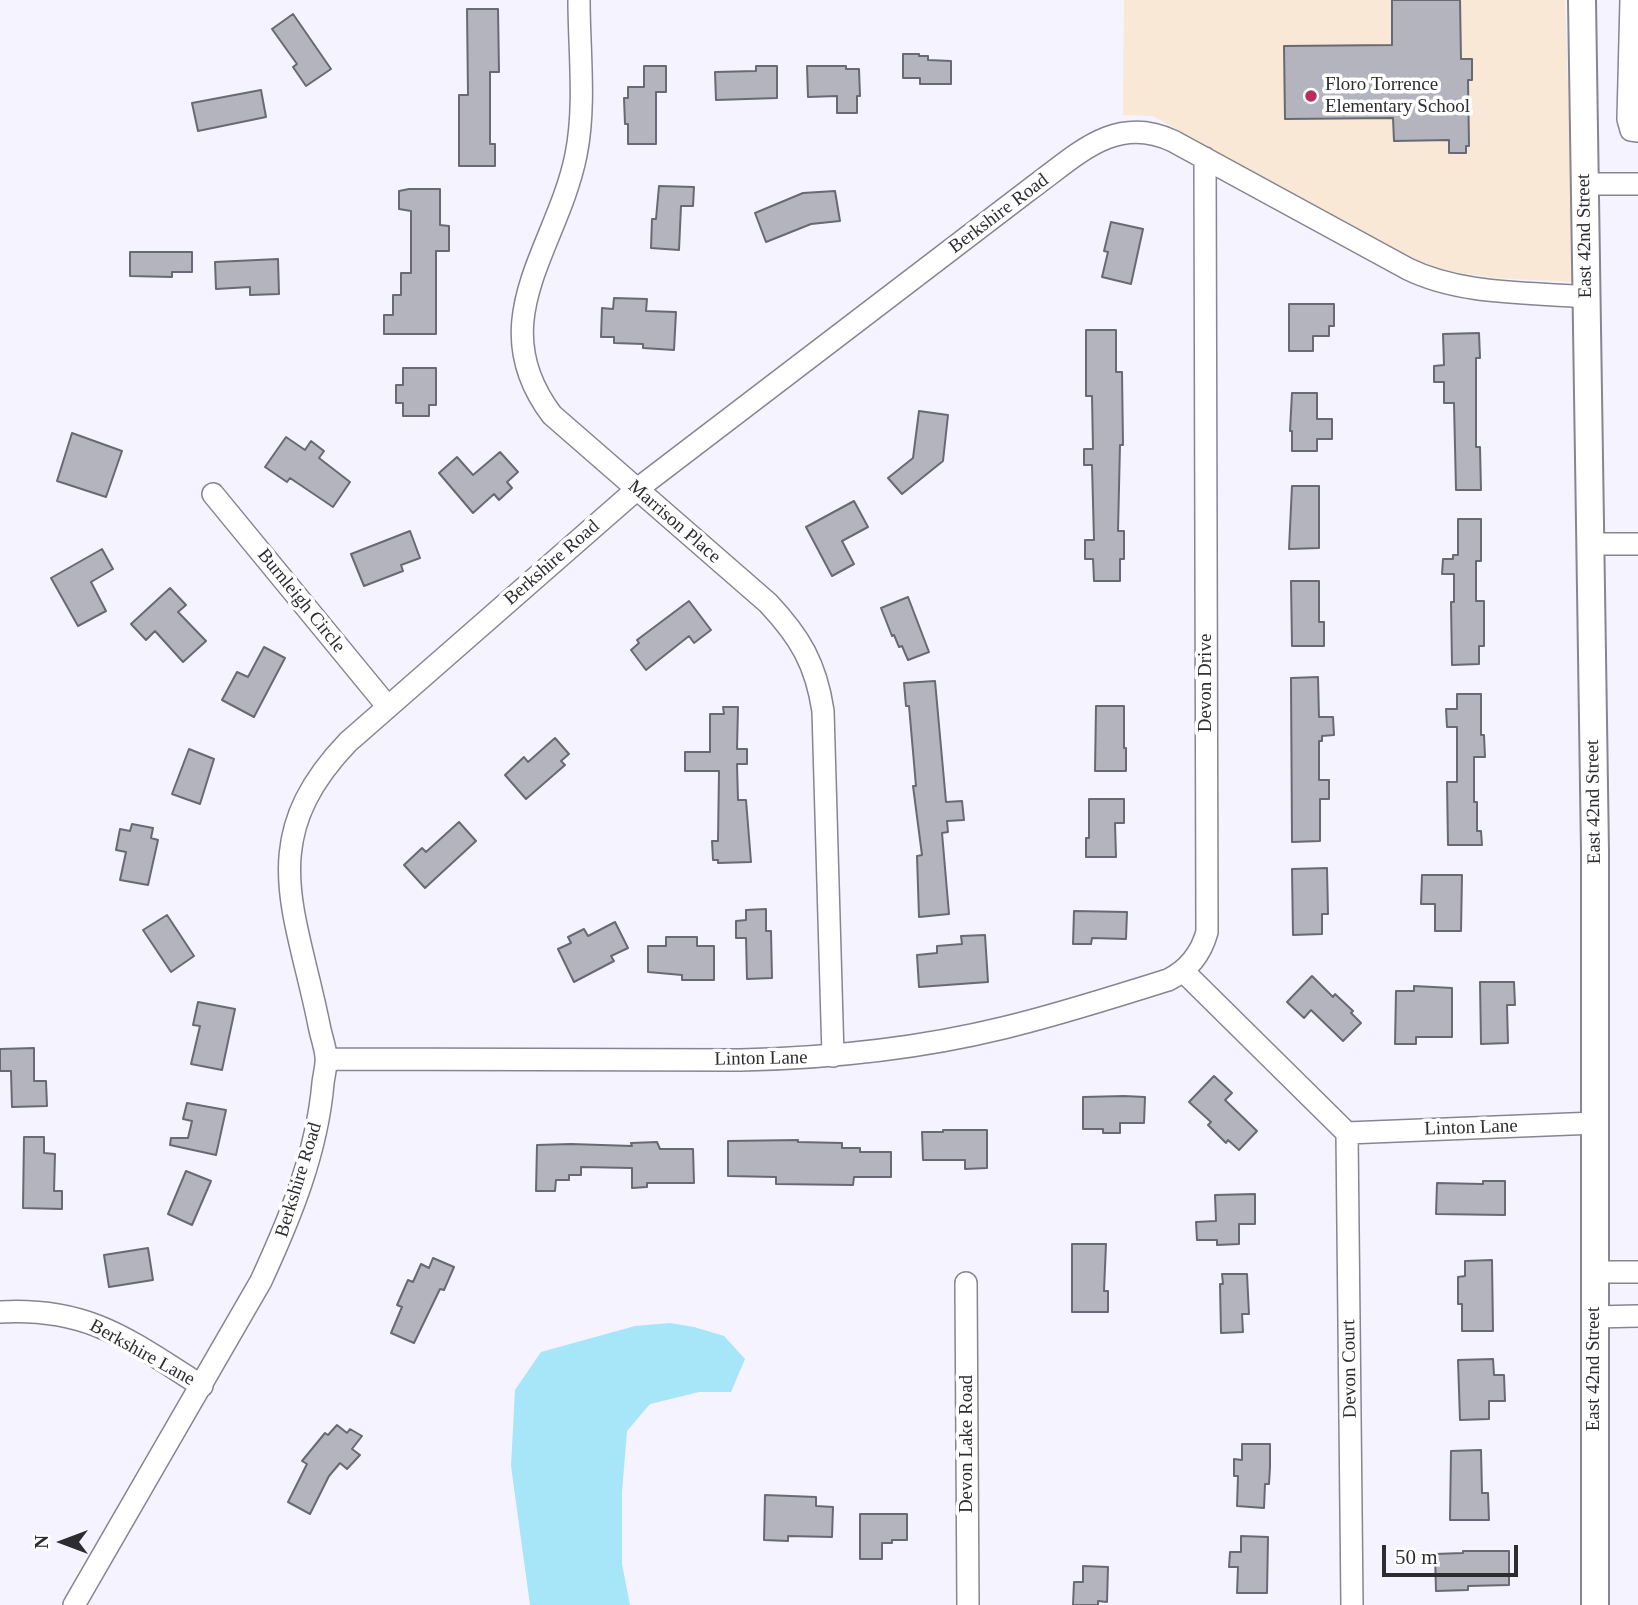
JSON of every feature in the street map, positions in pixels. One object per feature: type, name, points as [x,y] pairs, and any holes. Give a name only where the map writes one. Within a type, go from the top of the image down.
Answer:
[{"type":"street","name":"Marrison Place","points":[[579,0],[580,127],[577,153],[557,221],[526,295],[522,338],[531,380],[547,409],[780,615],[802,644],[817,676],[823,711],[833,1056]]},
{"type":"street","name":"East 42nd Street","points":[[1582,0],[1595,851],[1595,1605]]},
{"type":"street","points":[[1631,0],[1628,119],[1631,130],[1638,131]]},
{"type":"street","name":"Berkshire Road","points":[[74,1605],[261,1281],[289,1218],[311,1152],[327,1059],[292,913],[289,887],[292,836],[296,819],[314,780],[348,741],[636,490],[1089,146],[1113,135],[1139,131],[1165,137],[1414,272],[1478,288],[1586,297]]},
{"type":"street","name":"Devon Drive","points":[[1183,971],[1193,962],[1207,932],[1205,158]]},
{"type":"street","points":[[1585,184],[1638,184]]},
{"type":"street","name":"Burnleigh Circle","points":[[214,494],[388,707]]},
{"type":"street","points":[[1590,544],[1638,544]]},
{"type":"street","points":[[1183,971],[1347,1133]]},
{"type":"street","name":"Linton Lane","points":[[327,1059],[741,1060],[833,1056],[914,1046],[1004,1028],[1168,980],[1183,971]]},
{"type":"street","name":"Linton Lane","points":[[1347,1133],[1595,1123]]},
{"type":"street","name":"Devon Court","points":[[1347,1133],[1352,1605]]},
{"type":"street","points":[[1594,1272],[1638,1272]]},
{"type":"street","name":"Devon Lake Road","points":[[966,1283],[968,1605]]},
{"type":"street","name":"Berkshire Lane","points":[[0,1312],[50,1312],[84,1320],[125,1339],[202,1386]]},
{"type":"street","points":[[1594,1317],[1638,1316]]},
{"type":"shaded area","points":[[1124,0],[1565,0],[1575,282],[1494,278],[1442,270],[1392,250],[1153,116],[1123,115]]},
{"type":"water","points":[[670,1323],[724,1336],[745,1359],[731,1392],[699,1392],[650,1404],[627,1431],[622,1492],[622,1564],[630,1605],[530,1605],[511,1466],[515,1390],[541,1352],[635,1326]]},
{"type":"building","points":[[1392,0],[1460,0],[1461,59],[1472,59],[1472,80],[1468,80],[1469,146],[1466,146],[1466,153],[1449,153],[1449,140],[1394,141],[1393,118],[1285,119],[1284,46],[1392,45]]},
{"type":"building","points":[[467,9],[498,9],[499,72],[490,72],[490,144],[495,144],[495,166],[459,166],[459,95],[468,95]]},
{"type":"building","points":[[293,14],[331,69],[306,86],[293,67],[297,64],[272,29]]},
{"type":"building","points":[[903,54],[928,56],[928,60],[951,61],[951,84],[920,84],[920,78],[903,78]]},
{"type":"building","points":[[644,66],[666,66],[666,92],[656,92],[656,144],[628,144],[624,98],[628,98],[628,87],[644,87]]},
{"type":"building","points":[[756,66],[777,66],[777,98],[716,100],[715,72],[756,71]]},
{"type":"building","points":[[807,66],[846,66],[846,69],[859,69],[860,96],[857,96],[857,113],[837,113],[837,96],[808,97]]},
{"type":"building","points":[[261,90],[266,117],[198,131],[192,103]]},
{"type":"building","points":[[659,186],[694,187],[693,206],[681,206],[679,250],[651,248],[652,219],[656,219]]},
{"type":"building","points":[[440,189],[440,225],[449,226],[449,251],[436,251],[436,334],[384,334],[384,315],[393,315],[393,295],[401,295],[401,273],[411,273],[411,211],[399,209],[399,191]]},
{"type":"building","points":[[835,191],[840,221],[811,224],[766,242],[755,213],[803,193]]},
{"type":"building","points":[[1111,222],[1143,229],[1131,284],[1102,277],[1108,252],[1104,251]]},
{"type":"building","points":[[130,252],[192,252],[192,272],[172,272],[172,277],[130,276]]},
{"type":"building","points":[[278,259],[279,294],[250,295],[250,287],[216,289],[215,262]]},
{"type":"building","points":[[614,298],[647,299],[646,311],[676,312],[674,350],[643,348],[643,344],[614,343],[614,337],[601,337],[602,308],[613,309]]},
{"type":"building","points":[[1289,304],[1334,304],[1334,326],[1329,326],[1329,336],[1313,336],[1313,351],[1289,351]]},
{"type":"building","points":[[1086,330],[1116,330],[1116,372],[1122,372],[1123,445],[1120,445],[1118,531],[1124,531],[1124,559],[1120,559],[1120,581],[1094,581],[1093,559],[1085,559],[1085,540],[1094,540],[1092,465],[1084,465],[1084,449],[1093,449],[1092,396],[1086,396]]},
{"type":"building","points":[[1479,333],[1480,358],[1476,358],[1476,447],[1480,447],[1481,490],[1456,490],[1454,403],[1444,403],[1444,382],[1434,382],[1434,366],[1444,365],[1443,334]]},
{"type":"building","points":[[403,368],[436,368],[436,405],[429,405],[429,416],[403,416],[403,403],[396,403],[396,385],[403,385]]},
{"type":"building","points":[[1292,393],[1317,393],[1317,419],[1332,419],[1332,439],[1317,439],[1317,451],[1292,451]]},
{"type":"building","points":[[919,411],[948,415],[943,461],[902,494],[888,478],[913,458]]},
{"type":"building","points":[[72,433],[122,451],[106,497],[57,481]]},
{"type":"building","points":[[286,437],[305,450],[311,441],[324,451],[319,458],[350,482],[333,507],[290,478],[287,482],[265,467]]},
{"type":"building","points":[[500,452],[518,472],[507,482],[512,488],[499,500],[494,494],[473,513],[439,473],[457,457],[473,475]]},
{"type":"building","points":[[1292,486],[1319,486],[1319,548],[1289,549]]},
{"type":"building","points":[[854,501],[868,527],[842,541],[854,564],[832,576],[806,527]]},
{"type":"building","points":[[1458,519],[1481,519],[1481,561],[1476,561],[1476,601],[1484,601],[1484,646],[1479,646],[1479,664],[1452,665],[1451,602],[1454,602],[1454,574],[1442,574],[1443,559],[1453,559],[1453,555],[1458,555]]},
{"type":"building","points":[[410,531],[420,558],[401,565],[403,571],[364,586],[351,554]]},
{"type":"building","points":[[102,549],[113,569],[91,582],[106,611],[78,626],[51,578]]},
{"type":"building","points":[[1291,581],[1319,581],[1319,622],[1324,622],[1324,646],[1292,646]]},
{"type":"building","points":[[170,588],[186,605],[178,612],[206,641],[183,662],[155,631],[146,640],[131,624]]},
{"type":"building","points":[[908,597],[929,652],[908,660],[902,646],[899,647],[894,635],[892,636],[881,608]]},
{"type":"building","points":[[689,601],[711,630],[694,643],[689,636],[646,670],[631,650],[639,643],[637,640]]},
{"type":"building","points":[[264,647],[285,658],[254,717],[222,700],[237,672],[248,677]]},
{"type":"building","points":[[1318,677],[1319,717],[1333,717],[1334,735],[1322,736],[1322,741],[1319,741],[1319,780],[1329,780],[1329,799],[1320,799],[1320,841],[1292,842],[1291,678]]},
{"type":"building","points":[[935,681],[946,802],[962,801],[964,820],[947,821],[948,832],[942,833],[949,914],[919,917],[917,856],[922,855],[913,786],[916,786],[909,706],[906,706],[904,683]]},
{"type":"building","points":[[1457,694],[1481,694],[1481,735],[1484,735],[1485,757],[1474,757],[1474,802],[1477,802],[1477,831],[1481,831],[1482,845],[1448,845],[1447,782],[1457,782],[1457,727],[1447,727],[1446,709],[1457,709]]},
{"type":"building","points":[[1096,706],[1124,706],[1126,771],[1095,771]]},
{"type":"building","points":[[723,707],[738,707],[737,749],[747,749],[747,764],[737,764],[738,800],[746,800],[751,862],[718,863],[718,860],[713,860],[712,841],[718,841],[719,771],[685,771],[685,752],[710,752],[710,714],[724,714]]},
{"type":"building","points":[[555,738],[569,754],[561,761],[565,765],[526,799],[505,775],[524,757],[528,762]]},
{"type":"building","points":[[189,749],[214,759],[200,804],[172,794]]},
{"type":"building","points":[[1089,799],[1124,799],[1124,823],[1115,823],[1116,857],[1086,857]]},
{"type":"building","points":[[459,822],[476,841],[425,888],[404,865],[422,848],[426,852]]},
{"type":"building","points":[[132,824],[153,828],[151,838],[158,840],[148,885],[120,880],[126,852],[116,850],[120,829],[130,831]]},
{"type":"building","points":[[1327,868],[1328,914],[1322,914],[1322,934],[1293,935],[1292,869]]},
{"type":"building","points":[[1422,875],[1462,875],[1461,931],[1435,931],[1435,904],[1421,904]]},
{"type":"building","points":[[766,909],[766,931],[771,931],[772,978],[747,979],[746,938],[736,938],[736,921],[746,920],[746,910]]},
{"type":"building","points":[[1074,911],[1127,912],[1126,939],[1092,938],[1091,944],[1073,944]]},
{"type":"building","points":[[167,915],[194,956],[171,972],[143,930]]},
{"type":"building","points":[[615,922],[628,948],[611,956],[614,961],[574,982],[558,949],[571,943],[568,937],[584,929],[588,936]]},
{"type":"building","points":[[985,935],[988,982],[919,987],[917,955],[937,953],[937,946],[962,944],[961,936]]},
{"type":"building","points":[[666,937],[697,937],[697,946],[714,946],[714,980],[682,980],[682,975],[648,972],[648,946],[666,946]]},
{"type":"building","points":[[1312,976],[1333,997],[1335,994],[1353,1011],[1351,1013],[1361,1023],[1343,1041],[1311,1010],[1304,1018],[1287,1002]]},
{"type":"building","points":[[1480,982],[1514,982],[1515,1005],[1507,1005],[1508,1043],[1481,1044]]},
{"type":"building","points":[[1414,986],[1452,988],[1452,1037],[1416,1037],[1416,1044],[1395,1044],[1396,991],[1414,991]]},
{"type":"building","points":[[198,1002],[235,1009],[222,1070],[191,1064],[200,1026],[193,1025]]},
{"type":"building","points":[[34,1048],[34,1081],[46,1081],[47,1106],[12,1107],[11,1071],[0,1071],[0,1049]]},
{"type":"building","points":[[1214,1076],[1232,1093],[1225,1100],[1257,1131],[1239,1150],[1228,1140],[1226,1143],[1208,1125],[1211,1122],[1189,1102]]},
{"type":"building","points":[[1083,1097],[1145,1097],[1144,1123],[1120,1123],[1120,1133],[1103,1133],[1103,1129],[1083,1129]]},
{"type":"building","points":[[187,1103],[226,1110],[216,1155],[170,1145],[171,1138],[188,1138],[192,1121],[183,1119]]},
{"type":"building","points":[[987,1130],[987,1168],[965,1169],[965,1160],[923,1160],[922,1132]]},
{"type":"building","points":[[24,1137],[44,1137],[44,1153],[55,1154],[54,1191],[62,1191],[62,1209],[23,1208]]},
{"type":"building","points":[[798,1140],[842,1143],[842,1148],[860,1148],[860,1152],[891,1152],[891,1177],[854,1177],[853,1185],[776,1184],[776,1177],[728,1176],[728,1141]]},
{"type":"building","points":[[657,1142],[660,1149],[693,1149],[694,1183],[647,1183],[647,1187],[632,1188],[632,1168],[581,1167],[581,1175],[569,1175],[569,1180],[556,1180],[555,1191],[536,1191],[537,1145],[632,1146],[631,1143]]},
{"type":"building","points":[[186,1171],[211,1181],[192,1225],[168,1214]]},
{"type":"building","points":[[1483,1181],[1505,1181],[1505,1215],[1436,1214],[1437,1183],[1483,1184]]},
{"type":"building","points":[[1255,1194],[1255,1224],[1239,1224],[1239,1244],[1217,1245],[1217,1240],[1197,1240],[1196,1222],[1216,1221],[1215,1195]]},
{"type":"building","points":[[1072,1244],[1106,1244],[1104,1291],[1108,1291],[1108,1312],[1072,1312]]},
{"type":"building","points":[[148,1248],[153,1280],[109,1287],[104,1255]]},
{"type":"building","points":[[433,1258],[454,1267],[444,1290],[440,1289],[414,1343],[391,1333],[402,1307],[397,1305],[408,1280],[413,1282],[421,1264],[429,1268]]},
{"type":"building","points":[[1492,1260],[1493,1331],[1462,1331],[1458,1277],[1465,1276],[1465,1261]]},
{"type":"building","points":[[1222,1274],[1247,1274],[1249,1314],[1242,1314],[1243,1332],[1221,1333]]},
{"type":"building","points":[[1493,1359],[1494,1375],[1504,1375],[1505,1401],[1489,1401],[1489,1419],[1460,1420],[1458,1360]]},
{"type":"building","points":[[337,1425],[347,1433],[350,1429],[362,1436],[352,1449],[360,1455],[347,1469],[340,1463],[329,1476],[310,1514],[288,1502],[307,1464],[302,1461],[325,1433],[328,1435]]},
{"type":"building","points":[[1242,1444],[1270,1444],[1269,1484],[1265,1484],[1264,1508],[1237,1506],[1238,1476],[1234,1476],[1234,1459],[1242,1460]]},
{"type":"building","points":[[1481,1450],[1482,1493],[1488,1493],[1489,1520],[1450,1520],[1451,1451]]},
{"type":"building","points":[[765,1495],[816,1497],[816,1506],[833,1507],[832,1537],[788,1536],[788,1541],[764,1540]]},
{"type":"building","points":[[860,1514],[907,1514],[907,1540],[882,1543],[882,1559],[860,1559]]},
{"type":"building","points":[[1241,1536],[1268,1537],[1267,1593],[1237,1593],[1238,1567],[1229,1567],[1230,1552],[1241,1552]]},
{"type":"building","points":[[1509,1551],[1509,1585],[1468,1586],[1468,1590],[1436,1591],[1435,1554]]},
{"type":"building","points":[[1083,1566],[1108,1567],[1107,1602],[1098,1601],[1098,1605],[1073,1605],[1074,1582],[1083,1582]]},
{"type":"place","name":"Floro Torrence Elementary School","points":[[1311,96]]}]
